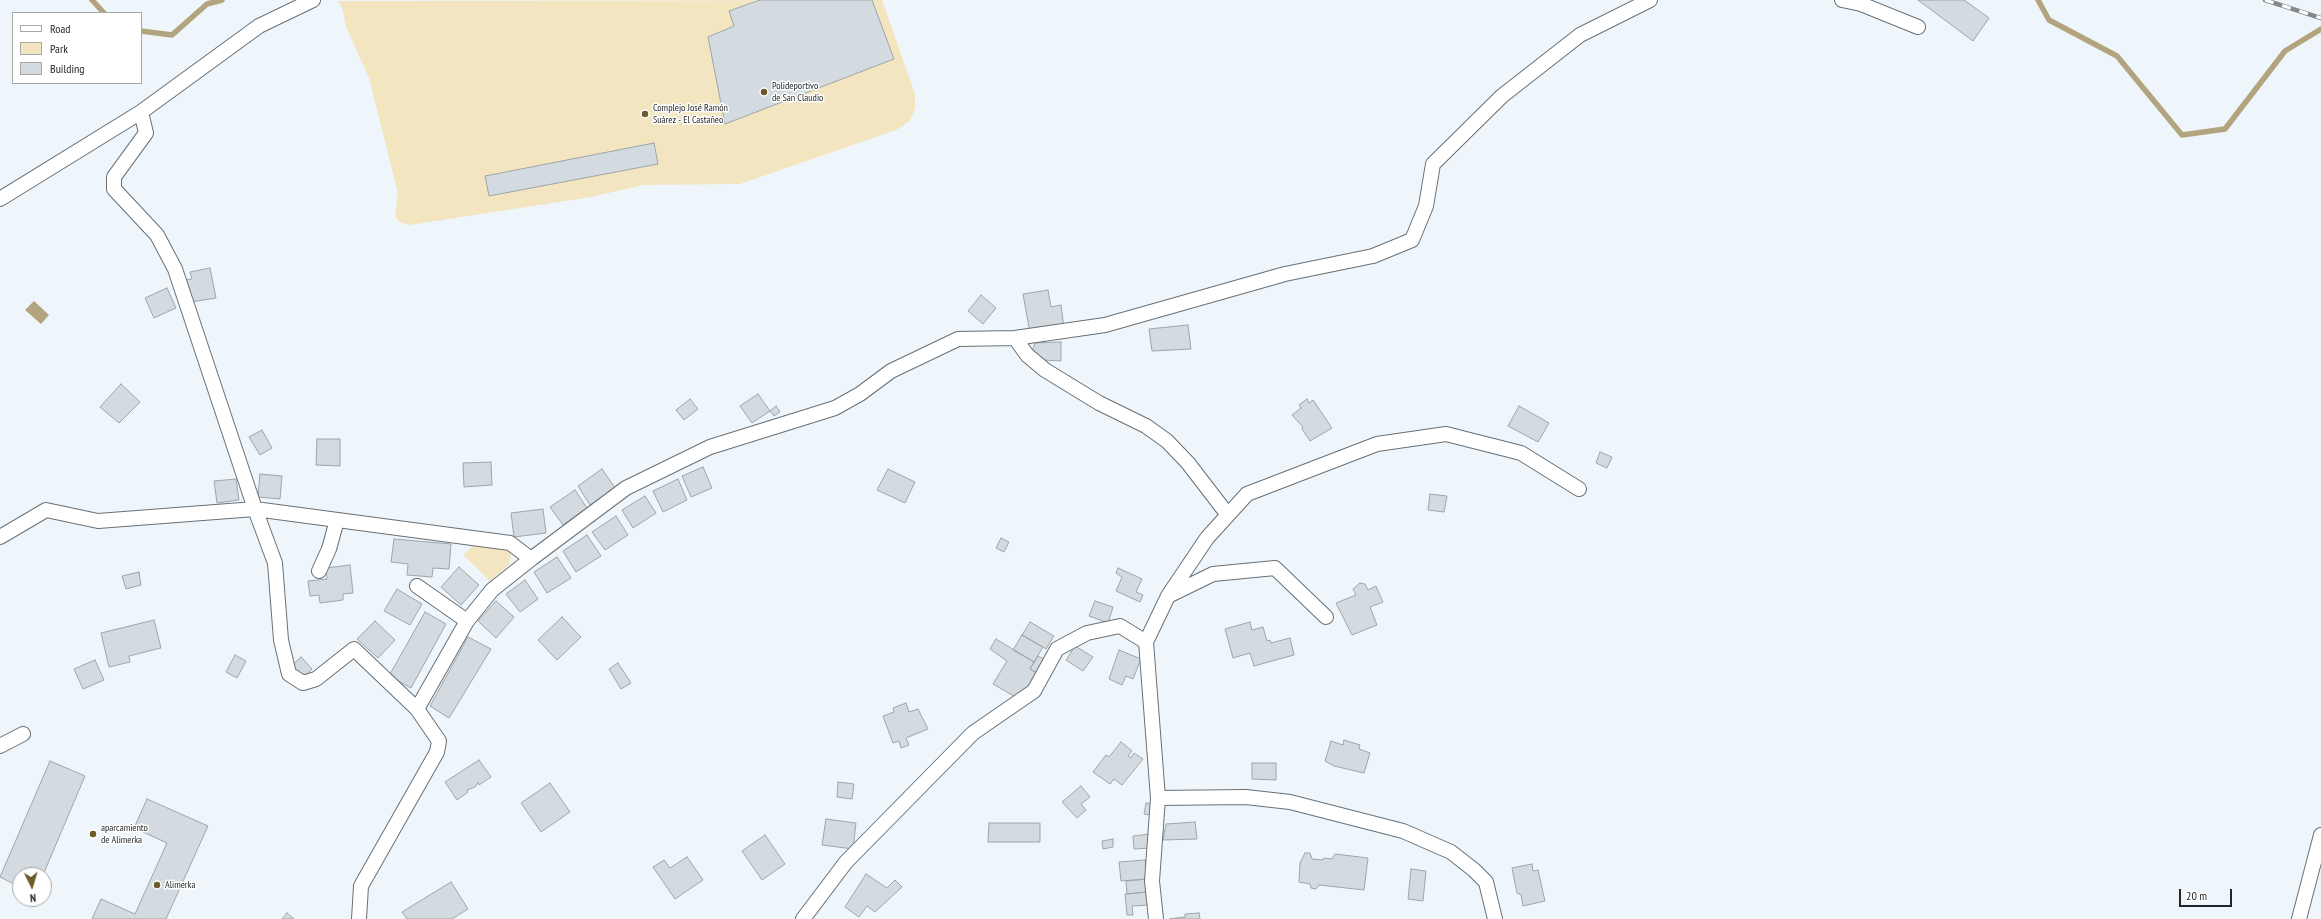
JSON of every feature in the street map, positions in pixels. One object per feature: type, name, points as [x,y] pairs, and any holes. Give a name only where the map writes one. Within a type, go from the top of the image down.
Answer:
[{"type":"street","points":[[0,200],[141,112],[259,26],[313,0]]},
{"type":"street","points":[[417,709],[467,621],[492,590],[531,558],[626,488],[710,447],[835,408],[860,394],[891,371],[958,339],[1015,338],[1105,325],[1285,274],[1373,256],[1412,240],[1426,206],[1433,164],[1502,96],[1580,35],[1650,0]]},
{"type":"street","points":[[1842,0],[1862,4],[1918,27]]},
{"type":"street","points":[[141,112],[146,133],[114,177],[114,189],[157,235],[175,270],[255,509],[275,563],[281,640],[289,674],[303,683],[316,679],[354,649],[417,709],[439,741],[437,752],[361,886],[359,919]]},
{"type":"street","points":[[1015,338],[1027,355],[1045,370],[1099,403],[1146,426],[1167,441],[1188,463],[1228,515]]},
{"type":"street","points":[[1156,919],[1152,881],[1158,798],[1146,642],[1168,596],[1207,538],[1247,494],[1377,444],[1446,434],[1521,453],[1579,489]]},
{"type":"street","points":[[0,537],[46,510],[98,521],[255,509],[510,543],[531,558]]},
{"type":"street","points":[[320,571],[329,549],[337,520]]},
{"type":"street","points":[[1168,596],[1213,574],[1275,568],[1326,617]]},
{"type":"street","points":[[417,586],[467,621]]},
{"type":"street","points":[[803,919],[846,862],[973,733],[1034,691],[1057,649],[1087,633],[1120,626],[1146,642]]},
{"type":"street","points":[[0,746],[23,734]]},
{"type":"street","points":[[1158,798],[1246,797],[1290,802],[1403,831],[1451,852],[1474,870],[1486,882],[1494,919]]},
{"type":"street","points":[[2299,919],[2321,835]]},
{"type":"green space","name":"Complejo José Ramón Suárez - El Castañeo","points":[[882,0],[915,94],[915,108],[910,121],[896,130],[740,184],[644,185],[591,197],[409,225],[399,222],[395,216],[398,193],[369,78],[346,27],[343,11],[338,1]]},
{"type":"green space","points":[[475,544],[506,548],[511,552],[509,565],[490,581],[463,555]]},
{"type":"shaded area","points":[[34,301],[49,315],[41,324],[25,310]]},
{"type":"building","name":"Polideportivo de San Claudio","points":[[760,0],[872,0],[894,59],[725,124],[708,37],[734,26],[729,11]]},
{"type":"building","points":[[1918,0],[1964,0],[1989,18],[1973,41]]},
{"type":"building","points":[[654,143],[658,164],[489,196],[485,176]]},
{"type":"building","points":[[210,268],[216,298],[191,302],[184,280],[192,279],[190,272]]},
{"type":"building","points":[[167,288],[176,308],[154,318],[145,298]]},
{"type":"building","points":[[1048,290],[1051,307],[1061,305],[1064,328],[1030,333],[1023,294]]},
{"type":"building","points":[[981,295],[996,308],[983,324],[968,311]]},
{"type":"building","points":[[1188,325],[1191,349],[1152,351],[1149,329]]},
{"type":"building","points":[[1061,342],[1061,361],[1042,360],[1032,351],[1035,343]]},
{"type":"building","points":[[121,384],[140,402],[119,423],[100,407]]},
{"type":"building","points":[[758,394],[770,411],[752,423],[740,406]]},
{"type":"building","points":[[690,399],[698,409],[684,420],[676,410]]},
{"type":"building","points":[[1307,399],[1309,403],[1313,400],[1332,428],[1310,441],[1302,429],[1303,427],[1292,415],[1301,408],[1299,405]]},
{"type":"building","points":[[776,406],[780,412],[774,416],[770,411]]},
{"type":"building","points":[[1519,406],[1549,423],[1538,442],[1508,426]]},
{"type":"building","points":[[262,430],[272,448],[260,455],[249,437]]},
{"type":"building","points":[[317,439],[340,439],[340,466],[316,465]]},
{"type":"building","points":[[1600,452],[1612,457],[1607,468],[1596,463]]},
{"type":"building","points":[[491,462],[492,485],[464,487],[463,463]]},
{"type":"building","points":[[703,467],[712,488],[691,497],[682,476]]},
{"type":"building","points":[[602,469],[615,488],[590,505],[578,486]]},
{"type":"building","points":[[888,469],[915,482],[905,503],[877,490]]},
{"type":"building","points":[[260,474],[282,476],[280,499],[258,497]]},
{"type":"building","points":[[236,479],[239,500],[217,503],[214,481]]},
{"type":"building","points":[[678,479],[687,500],[663,512],[653,491]]},
{"type":"building","points":[[575,490],[587,508],[563,525],[550,507]]},
{"type":"building","points":[[1430,494],[1447,496],[1444,512],[1428,510]]},
{"type":"building","points":[[645,496],[656,513],[633,528],[622,510]]},
{"type":"building","points":[[543,509],[546,533],[514,537],[511,513]]},
{"type":"building","points":[[616,516],[628,535],[605,550],[592,532]]},
{"type":"building","points":[[587,535],[601,556],[576,572],[563,551]]},
{"type":"building","points":[[1001,538],[1009,542],[1004,552],[996,548]]},
{"type":"building","points":[[394,539],[451,544],[449,569],[433,568],[432,577],[407,575],[408,564],[391,562]]},
{"type":"building","points":[[557,557],[571,578],[547,593],[534,572]]},
{"type":"building","points":[[350,565],[353,593],[343,594],[343,600],[320,603],[319,595],[310,596],[308,581],[327,579],[326,568]]},
{"type":"building","points":[[459,567],[479,585],[461,605],[441,587]]},
{"type":"building","points":[[1118,568],[1142,579],[1136,592],[1143,595],[1140,602],[1116,591],[1122,577],[1116,573]]},
{"type":"building","points":[[139,572],[141,585],[126,589],[122,576]]},
{"type":"building","points":[[525,580],[538,599],[520,612],[506,594]]},
{"type":"building","points":[[1360,583],[1365,584],[1368,590],[1376,586],[1383,602],[1370,607],[1377,625],[1352,635],[1336,603],[1356,595],[1353,589]]},
{"type":"building","points":[[397,589],[422,604],[410,625],[384,611]]},
{"type":"building","points":[[496,601],[514,617],[496,638],[478,621]]},
{"type":"building","points":[[1095,601],[1113,607],[1108,623],[1089,616]]},
{"type":"building","points":[[425,612],[446,624],[411,688],[389,676]]},
{"type":"building","points":[[562,617],[581,637],[557,660],[538,640]]},
{"type":"building","points":[[154,620],[161,648],[129,656],[130,662],[109,667],[101,633]]},
{"type":"building","points":[[375,621],[395,640],[378,658],[357,639]]},
{"type":"building","points":[[1030,622],[1054,636],[1046,649],[1022,635]]},
{"type":"building","points":[[1250,622],[1252,630],[1263,627],[1267,641],[1270,640],[1271,643],[1290,638],[1294,655],[1254,666],[1250,653],[1233,658],[1225,629]]},
{"type":"building","points":[[1022,635],[1043,647],[1034,662],[1013,650]]},
{"type":"building","points":[[468,637],[491,649],[449,718],[430,706]]},
{"type":"building","points":[[996,639],[1034,662],[1030,669],[1040,675],[1019,699],[993,684],[1007,661],[990,649]]},
{"type":"building","points":[[1075,646],[1093,657],[1083,671],[1066,660]]},
{"type":"building","points":[[1119,650],[1141,659],[1133,679],[1126,676],[1122,685],[1109,679]]},
{"type":"building","points":[[235,655],[246,661],[237,678],[226,672]]},
{"type":"building","points":[[1038,656],[1048,661],[1040,675],[1030,669]]},
{"type":"building","points":[[301,657],[312,669],[304,677],[292,665]]},
{"type":"building","points":[[95,660],[104,680],[83,689],[74,669]]},
{"type":"building","points":[[618,663],[631,683],[621,689],[609,669]]},
{"type":"building","points":[[906,703],[909,712],[918,709],[928,729],[906,738],[909,745],[901,748],[899,741],[893,743],[883,716],[894,712],[893,708]]},
{"type":"building","points":[[1344,740],[1360,745],[1359,749],[1370,753],[1364,773],[1334,766],[1325,761],[1331,741],[1343,745]]},
{"type":"building","points":[[1121,742],[1132,751],[1128,756],[1131,758],[1134,753],[1143,759],[1122,785],[1114,779],[1110,784],[1093,772],[1106,755],[1109,757]]},
{"type":"building","points":[[479,760],[491,777],[479,785],[478,782],[475,787],[467,790],[468,792],[457,800],[445,782]]},
{"type":"building","points":[[50,761],[85,776],[46,867],[12,867],[12,883],[0,877]]},
{"type":"building","points":[[1252,763],[1276,763],[1276,780],[1252,779]]},
{"type":"building","points":[[838,782],[854,784],[852,799],[837,797]]},
{"type":"building","points":[[550,783],[570,812],[541,832],[521,803]]},
{"type":"building","points":[[1081,786],[1090,797],[1081,804],[1086,810],[1077,818],[1062,802]]},
{"type":"building","points":[[147,799],[208,826],[166,919],[92,919],[101,899],[135,914],[167,843],[134,828]]},
{"type":"building","points":[[1146,803],[1153,804],[1150,815],[1144,814]]},
{"type":"building","points":[[826,819],[856,823],[853,849],[822,845]]},
{"type":"building","points":[[1195,822],[1197,839],[1163,840],[1166,824]]},
{"type":"building","points":[[989,823],[1040,823],[1040,842],[988,842]]},
{"type":"building","points":[[1150,834],[1151,848],[1134,849],[1133,836]]},
{"type":"building","points":[[765,835],[785,864],[762,880],[742,851]]},
{"type":"building","points":[[1113,839],[1113,847],[1103,849],[1102,841]]},
{"type":"building","points":[[1305,853],[1310,853],[1312,859],[1323,860],[1324,858],[1332,859],[1335,854],[1368,858],[1364,890],[1319,885],[1316,889],[1311,888],[1310,884],[1299,882],[1300,863]]},
{"type":"building","points":[[687,857],[703,880],[675,899],[653,867],[664,860],[670,868]]},
{"type":"building","points":[[1145,860],[1147,879],[1121,881],[1119,862]]},
{"type":"building","points":[[1532,864],[1533,871],[1538,870],[1545,901],[1523,906],[1521,895],[1517,893],[1512,868]]},
{"type":"building","points":[[1411,869],[1426,871],[1423,901],[1408,899]]},
{"type":"building","points":[[866,874],[887,888],[895,880],[902,887],[875,912],[867,906],[859,917],[845,907]]},
{"type":"building","points":[[1147,879],[1148,892],[1127,894],[1126,881]]},
{"type":"building","points":[[451,882],[468,909],[452,919],[407,919],[402,912]]},
{"type":"building","points":[[1148,892],[1149,905],[1132,906],[1133,915],[1127,915],[1125,894]]},
{"type":"building","points":[[287,913],[294,919],[282,919]]},
{"type":"building","points":[[1199,913],[1200,919],[1169,919],[1185,917],[1185,914]]},
{"type":"waterway","points":[[92,0],[103,12]]},
{"type":"waterway","points":[[142,31],[172,35],[207,4],[222,0]]},
{"type":"waterway","points":[[2038,0],[2049,20],[2117,56],[2182,135],[2225,129],[2285,51],[2321,29]]},
{"type":"railway","points":[[2265,0],[2321,18]]},
{"type":"place","name":"Polideportivo de San Claudio","points":[[764,92]]},
{"type":"place","name":"Complejo José Ramón Suárez - El Castañeo","points":[[645,114]]},
{"type":"place","name":"aparcamiento de Alimerka","points":[[93,834]]},
{"type":"place","name":"Alimerka","points":[[157,885]]}]
